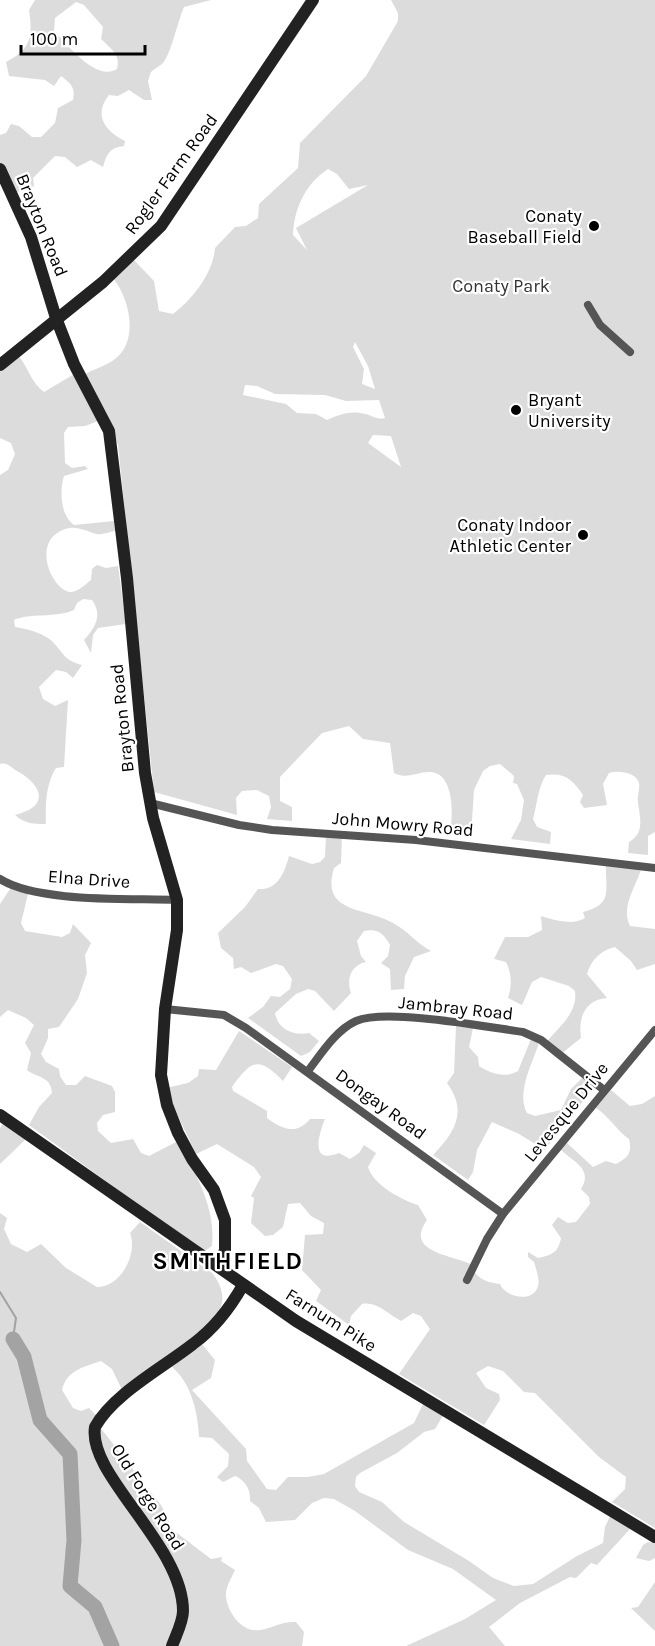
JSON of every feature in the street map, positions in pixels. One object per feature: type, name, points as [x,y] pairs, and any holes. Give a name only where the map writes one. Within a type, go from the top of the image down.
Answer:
[{"type":"street","name":"Rogler Farm Road","points":[[0,365],[103,282],[161,226],[313,0]]},
{"type":"street","name":"Brayton Road","points":[[0,169],[32,237],[56,318],[74,364],[109,431],[150,803],[177,900],[177,930],[165,1009],[161,1075],[167,1105],[192,1159],[214,1190],[225,1220],[225,1250],[219,1267]]},
{"type":"street","points":[[588,305],[600,325],[630,352]]},
{"type":"street","name":"John Mowry Road","points":[[150,803],[239,825],[272,830],[416,840],[655,868]]},
{"type":"street","name":"Elna Drive","points":[[0,879],[9,884],[39,892],[177,900]]},
{"type":"street","name":"Dongay Road","points":[[165,1009],[224,1016],[308,1071],[503,1214]]},
{"type":"street","name":"Jambray Road","points":[[308,1071],[340,1032],[356,1021],[376,1017],[405,1018],[523,1032],[541,1040],[604,1090]]},
{"type":"street","name":"Levesque Drive","points":[[503,1214],[655,1030]]},
{"type":"street","name":"Farnum Pike","points":[[0,1115],[306,1327],[655,1537]]},
{"type":"street","points":[[467,1280],[487,1239],[503,1214]]},
{"type":"street","name":"Old Forge Road","points":[[172,1646],[183,1613],[182,1600],[169,1562],[97,1451],[95,1427],[129,1391],[212,1328],[227,1311],[243,1285]]},
{"type":"green space","points":[[35,0],[211,0],[184,7],[166,59],[151,72],[148,81],[152,100],[144,100],[129,90],[118,96],[109,95],[104,102],[102,116],[104,122],[112,132],[125,141],[124,146],[109,152],[103,167],[91,160],[77,167],[65,157],[55,156],[33,178],[34,186],[12,194],[0,170],[0,135],[6,133],[11,124],[19,126],[32,137],[41,137],[55,123],[58,108],[73,100],[74,96],[72,86],[61,76],[54,86],[45,80],[9,76],[6,62],[21,52],[30,35],[29,10]],"holes":[[[76,2],[84,5],[103,27],[101,39],[116,56],[117,69],[109,72],[100,71],[83,60],[54,31],[55,18]]]},
{"type":"green space","name":"Conaty Park","points":[[391,0],[655,0],[655,832],[648,836],[648,855],[628,853],[629,842],[637,834],[640,825],[639,783],[631,774],[609,773],[603,784],[607,805],[584,808],[580,802],[583,795],[572,781],[563,776],[546,775],[539,791],[533,819],[537,827],[551,832],[550,844],[511,839],[521,820],[524,800],[517,784],[513,783],[514,776],[500,764],[490,766],[483,771],[474,790],[471,835],[450,833],[452,807],[445,780],[431,772],[403,776],[394,773],[390,743],[363,739],[349,726],[322,733],[280,777],[280,801],[292,807],[292,821],[267,819],[271,807],[269,796],[257,790],[242,791],[236,798],[237,815],[154,792],[118,445],[106,413],[85,374],[115,359],[123,351],[127,342],[129,320],[127,308],[124,297],[113,278],[134,260],[154,281],[159,311],[173,314],[180,308],[201,285],[210,267],[215,248],[235,227],[246,226],[258,218],[259,204],[298,168],[300,143],[366,76],[398,21],[398,13]],"holes":[[[328,169],[337,174],[349,189],[368,185],[296,228],[307,250],[293,235],[294,225],[302,198],[320,175]],[[355,342],[368,366],[375,389],[362,384],[364,369],[353,347]],[[245,385],[257,386],[275,394],[325,395],[346,401],[379,400],[385,418],[350,413],[327,420],[316,414],[297,413],[286,404],[243,395]],[[373,435],[391,436],[401,467],[368,443]]]},
{"type":"green space","points":[[18,355],[36,385],[44,392],[76,373],[101,420],[85,426],[68,427],[64,433],[65,463],[72,468],[85,466],[88,469],[64,476],[62,503],[66,516],[74,525],[114,521],[115,531],[99,534],[77,528],[65,529],[54,535],[48,544],[46,554],[52,576],[65,590],[72,592],[91,580],[92,569],[97,565],[106,568],[118,566],[126,624],[98,628],[93,635],[91,653],[84,640],[91,631],[97,616],[92,600],[83,599],[77,603],[74,610],[67,612],[14,620],[15,627],[44,636],[53,642],[66,657],[82,665],[73,678],[66,672],[56,670],[39,687],[43,699],[55,706],[68,700],[64,767],[56,768],[50,781],[46,802],[46,824],[26,822],[15,815],[34,806],[39,795],[37,789],[26,777],[7,764],[0,764],[0,475],[8,470],[15,454],[11,443],[0,438],[0,369]]},
{"type":"green space","points":[[342,834],[341,863],[334,868],[331,883],[339,901],[348,907],[398,926],[431,951],[414,957],[405,976],[404,989],[391,990],[390,969],[381,963],[388,956],[390,945],[380,933],[373,930],[364,931],[357,941],[361,956],[366,962],[353,969],[349,983],[351,993],[334,1011],[315,991],[308,989],[296,994],[275,1013],[283,1028],[298,1034],[309,1033],[319,1041],[310,1052],[301,1056],[248,1018],[263,1007],[271,996],[280,997],[290,989],[292,979],[283,966],[276,964],[251,973],[241,967],[234,969],[233,958],[221,948],[218,933],[245,907],[258,889],[271,887],[280,879],[289,856],[312,864],[320,862],[325,857],[326,835]]},
{"type":"green space","points":[[606,863],[642,866],[630,896],[627,918],[630,926],[655,929],[655,964],[637,970],[631,961],[615,947],[597,956],[587,974],[607,998],[599,999],[588,1006],[582,1017],[581,1038],[561,1054],[546,1043],[570,1013],[575,991],[569,986],[541,977],[532,982],[522,1005],[508,998],[511,980],[506,962],[494,959],[505,937],[528,937],[542,930],[541,916],[569,922],[585,918],[583,912],[600,905],[606,895]]},
{"type":"green space","points":[[12,886],[29,890],[21,923],[25,931],[62,937],[70,933],[73,924],[91,943],[85,955],[87,973],[78,999],[59,1027],[48,1029],[48,1038],[41,1054],[46,1062],[59,1069],[60,1076],[66,1085],[76,1085],[85,1076],[112,1086],[115,1092],[115,1112],[103,1115],[97,1123],[98,1131],[111,1143],[133,1139],[141,1153],[149,1156],[178,1141],[203,1192],[211,1218],[212,1246],[203,1252],[29,1125],[39,1107],[52,1093],[46,1080],[27,1070],[31,1053],[25,1043],[34,1025],[26,1018],[8,1010],[0,1017],[0,904]]},
{"type":"green space","points":[[456,1026],[473,1028],[469,1047],[478,1057],[479,1066],[498,1074],[508,1075],[518,1071],[531,1039],[539,1043],[524,1088],[523,1097],[527,1113],[535,1116],[561,1110],[571,1089],[582,1078],[587,1081],[590,1092],[545,1150],[519,1134],[492,1122],[477,1150],[473,1172],[468,1180],[433,1155],[453,1130],[458,1112],[457,1103],[447,1083],[454,1073]]},
{"type":"green space","points":[[239,1031],[292,1067],[283,1081],[267,1067],[255,1064],[244,1071],[232,1087],[233,1091],[267,1111],[267,1118],[284,1128],[295,1129],[310,1119],[325,1119],[318,1146],[323,1155],[330,1156],[339,1153],[350,1159],[359,1153],[364,1145],[376,1153],[368,1167],[371,1174],[389,1191],[418,1205],[427,1220],[421,1231],[421,1239],[426,1246],[442,1255],[471,1264],[475,1273],[482,1279],[500,1284],[507,1292],[519,1297],[531,1295],[538,1286],[536,1268],[534,1262],[528,1257],[528,1252],[538,1258],[554,1252],[561,1238],[552,1225],[558,1217],[568,1223],[576,1222],[590,1204],[589,1197],[581,1189],[585,1176],[584,1171],[561,1150],[567,1143],[593,1167],[606,1161],[616,1164],[627,1157],[630,1151],[629,1139],[596,1108],[611,1090],[630,1106],[642,1104],[655,1096],[655,1528],[612,1502],[625,1489],[626,1477],[599,1457],[535,1393],[524,1392],[503,1371],[488,1366],[476,1373],[486,1388],[499,1394],[500,1400],[484,1425],[399,1374],[430,1329],[421,1316],[413,1313],[401,1321],[378,1306],[362,1304],[351,1316],[349,1325],[316,1301],[321,1290],[302,1270],[305,1235],[323,1234],[324,1223],[311,1216],[300,1203],[288,1204],[283,1227],[273,1235],[265,1236],[251,1223],[254,1198],[251,1196],[261,1177],[254,1167],[217,1144],[196,1154],[167,1093],[166,1088],[188,1083],[198,1076],[199,1069],[216,1070]]},
{"type":"green space","points":[[4,1122],[26,1139],[0,1164],[0,1128]]},
{"type":"green space","points":[[0,1213],[7,1218],[4,1229],[11,1244],[27,1252],[41,1244],[66,1268],[97,1287],[113,1282],[126,1268],[132,1250],[130,1233],[140,1222],[215,1276],[222,1295],[222,1303],[217,1313],[208,1325],[162,1363],[123,1392],[112,1369],[101,1361],[72,1373],[64,1383],[62,1390],[73,1408],[81,1411],[89,1408],[100,1419],[99,1426],[161,1505],[173,1530],[211,1559],[222,1557],[221,1561],[235,1570],[227,1587],[226,1597],[237,1621],[253,1630],[296,1622],[304,1632],[302,1646],[0,1646]]},
{"type":"green space","points":[[201,1343],[215,1360],[211,1378],[192,1390],[246,1449],[247,1461],[267,1489],[276,1490],[288,1477],[324,1474],[414,1423],[424,1402],[444,1414],[435,1429],[424,1432],[397,1453],[360,1473],[356,1477],[355,1486],[359,1492],[382,1502],[404,1522],[493,1578],[514,1586],[533,1584],[577,1556],[603,1543],[605,1527],[610,1516],[630,1529],[597,1565],[591,1563],[576,1578],[570,1577],[520,1603],[489,1627],[505,1646],[406,1646],[465,1619],[496,1600],[453,1569],[408,1550],[355,1511],[334,1499],[324,1498],[312,1503],[295,1520],[266,1522],[259,1508],[250,1501],[248,1489],[242,1480],[235,1476],[223,1482],[217,1477],[228,1466],[229,1454],[212,1438],[199,1437],[197,1418],[189,1390],[172,1367]]},
{"type":"green space","points":[[648,1542],[655,1543],[655,1558],[649,1561],[636,1558],[643,1545]]},
{"type":"green space","points":[[655,1582],[655,1631],[631,1608],[638,1607]]},
{"type":"waterway","points":[[0,1292],[16,1318],[13,1339]]},
{"type":"waterway","points":[[13,1339],[24,1357],[40,1420],[70,1454],[74,1540],[70,1586],[95,1607],[112,1646]]},
{"type":"place","name":"Conaty Baseball Field","points":[[594,226]]},
{"type":"place","name":"Bryant University","points":[[516,410]]},
{"type":"place","name":"Conaty Indoor Athletic Center","points":[[583,535]]},
{"type":"district","name":"SMITHFIELD","points":[[228,1261]]}]
